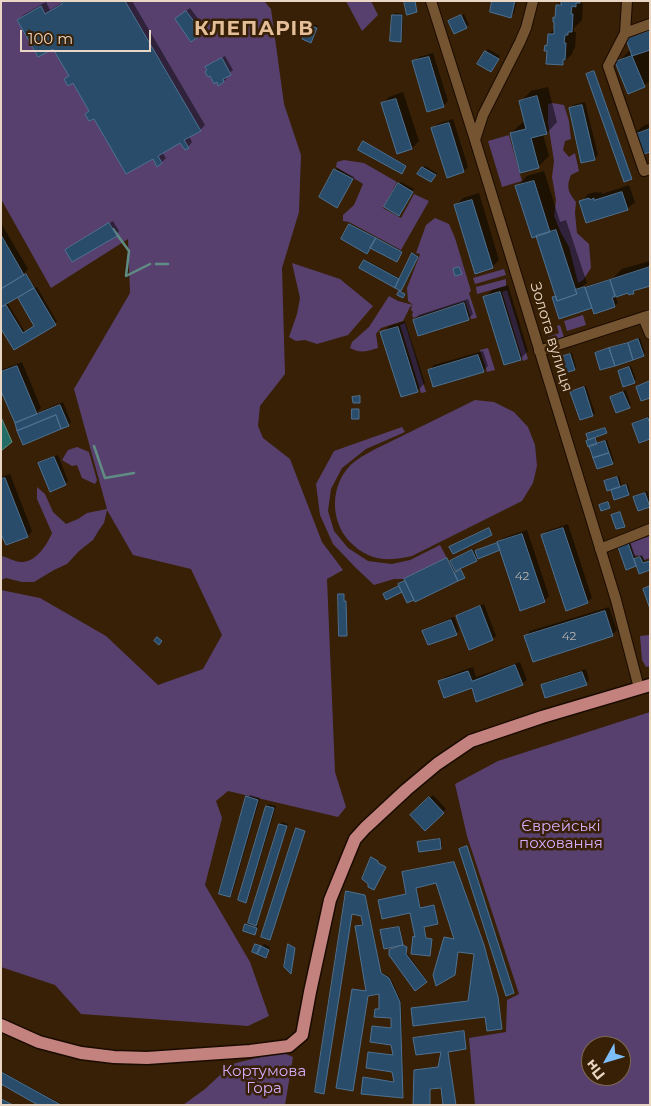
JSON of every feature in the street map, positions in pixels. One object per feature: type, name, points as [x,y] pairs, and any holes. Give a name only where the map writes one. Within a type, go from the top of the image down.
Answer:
[{"type":"main road","points":[[1,1025],[40,1042],[81,1053],[114,1057],[147,1058],[216,1054],[289,1046],[302,1035],[330,900],[355,839],[365,828],[437,764],[471,741],[542,717],[644,687]]},
{"type":"street","name":"Золота вулиця","points":[[431,1],[644,687]]},
{"type":"street","points":[[475,140],[483,115],[526,28],[533,1]]},
{"type":"street","points":[[627,1],[626,33],[608,66],[644,170],[650,169]]},
{"type":"street","points":[[626,33],[650,24]]},
{"type":"street","points":[[539,351],[647,316],[650,334]]},
{"type":"street","points":[[600,549],[650,529]]},
{"type":"green space","points":[[1,1],[264,1],[271,9],[284,104],[301,155],[299,212],[282,268],[285,374],[260,406],[258,426],[263,438],[290,459],[322,542],[343,570],[327,579],[335,772],[346,807],[338,817],[228,791],[216,801],[222,818],[205,885],[250,962],[269,1016],[248,1026],[81,1014],[55,985],[1,967],[1,590],[40,598],[106,636],[158,685],[203,669],[222,635],[191,569],[133,555],[107,510],[104,523],[93,540],[67,564],[34,582],[22,582],[6,578],[1,580],[1,556],[19,562],[31,560],[44,548],[52,533],[37,499],[37,487],[45,494],[53,512],[66,524],[87,513],[107,509],[74,389],[130,293],[128,239],[51,288],[1,199]]},
{"type":"green space","points":[[346,1],[371,1],[378,15],[362,31]]},
{"type":"green space","points":[[548,104],[564,105],[569,121],[571,139],[565,141],[563,150],[569,157],[575,153],[579,171],[571,175],[569,189],[576,202],[577,233],[589,244],[591,268],[583,280],[578,283],[569,247],[554,216],[556,200],[552,177],[554,161],[548,123]]},
{"type":"green space","points":[[509,135],[522,181],[502,187],[488,141]]},
{"type":"green space","points":[[344,160],[364,163],[397,182],[383,208],[401,218],[414,194],[429,201],[401,250],[349,222],[343,221],[343,215],[354,205],[363,184],[336,167],[337,162]]},
{"type":"green space","points":[[435,218],[449,224],[455,238],[477,318],[471,319],[465,301],[413,318],[412,306],[403,321],[381,328],[376,334],[378,348],[361,351],[350,348],[352,342],[369,327],[389,296],[398,301],[413,305],[408,301],[407,288],[420,254],[416,253],[426,225]]},
{"type":"green space","points":[[292,263],[340,279],[373,306],[348,335],[317,344],[305,340],[296,341],[289,337],[300,298]]},
{"type":"green space","points":[[504,269],[506,275],[475,284],[473,278]]},
{"type":"green space","points":[[506,279],[506,286],[477,294],[476,287]]},
{"type":"green space","points":[[507,290],[528,359],[523,361],[502,292]]},
{"type":"green space","points":[[583,315],[586,325],[567,331],[564,321]]},
{"type":"green space","points":[[405,323],[426,392],[421,393],[400,325]]},
{"type":"green space","points":[[560,325],[564,337],[549,342],[548,337],[559,333],[557,326]]},
{"type":"green space","points":[[488,348],[495,370],[487,372],[480,350]]},
{"type":"green space","points":[[475,400],[494,402],[514,412],[528,427],[535,445],[537,466],[533,483],[522,501],[412,556],[394,559],[378,558],[363,553],[356,548],[343,533],[336,515],[335,505],[338,485],[348,468],[358,459],[371,452]]},
{"type":"green space","points":[[402,427],[405,432],[366,449],[342,468],[331,489],[328,511],[334,531],[348,548],[368,561],[392,564],[410,560],[440,545],[447,558],[404,579],[394,579],[374,585],[333,544],[320,515],[316,484],[334,451]]},
{"type":"green space","points":[[77,447],[89,452],[97,480],[95,484],[82,478],[77,465],[72,466],[62,460],[68,450]]},
{"type":"green space","points":[[650,536],[650,558],[644,560],[640,556],[634,556],[630,543]]},
{"type":"green space","points":[[649,635],[650,666],[646,667],[642,660],[640,636]]},
{"type":"green space","name":"Єврейські поховання","points":[[650,712],[650,1105],[475,1105],[469,1038],[506,1032],[507,1000],[519,994],[467,836],[455,784],[498,761]]},
{"type":"green space","name":"Кортумова Гора","points":[[281,1052],[293,1057],[285,1105],[183,1105],[205,1089],[232,1064]]},
{"type":"water","points":[[1,417],[12,442],[1,451]]},
{"type":"building","points":[[60,1],[125,1],[201,131],[184,140],[189,148],[185,150],[180,143],[158,156],[162,163],[157,167],[153,159],[126,174],[94,119],[89,121],[85,114],[89,111],[73,83],[68,86],[64,79],[69,76],[53,49],[38,57],[17,20],[41,6],[45,14],[62,4]]},
{"type":"building","points":[[404,1],[415,1],[417,12],[407,15]]},
{"type":"building","points":[[492,1],[515,1],[511,18],[490,12]]},
{"type":"building","points":[[561,1],[580,1],[580,3],[576,3],[576,7],[572,6],[572,32],[568,32],[568,35],[565,35],[565,60],[563,60],[563,65],[546,64],[547,51],[544,51],[545,45],[547,46],[548,34],[554,34],[553,17],[555,18],[556,5],[561,5]]},
{"type":"building","points":[[186,11],[203,33],[191,42],[175,19]]},
{"type":"building","points":[[392,15],[402,15],[401,42],[390,41]]},
{"type":"building","points":[[461,15],[467,28],[454,34],[448,21]]},
{"type":"building","points":[[309,25],[317,28],[311,43],[302,39],[303,27],[307,28]]},
{"type":"building","points":[[650,31],[650,50],[632,56],[626,39]]},
{"type":"building","points":[[485,51],[499,59],[491,72],[477,64]]},
{"type":"building","points":[[632,56],[645,87],[628,94],[615,62]]},
{"type":"building","points":[[429,57],[444,107],[427,112],[412,61]]},
{"type":"building","points":[[222,58],[231,75],[223,79],[224,82],[218,86],[217,82],[214,84],[210,76],[208,77],[205,67]]},
{"type":"building","points":[[594,71],[632,179],[624,182],[586,74]]},
{"type":"building","points":[[537,96],[547,134],[531,138],[539,168],[520,173],[510,133],[526,129],[519,101]]},
{"type":"building","points":[[396,99],[412,149],[397,154],[381,103]]},
{"type":"building","points":[[582,105],[595,160],[581,163],[569,108]]},
{"type":"building","points":[[449,123],[464,172],[447,178],[431,128]]},
{"type":"building","points":[[650,129],[650,152],[638,156],[631,136]]},
{"type":"building","points":[[363,141],[406,166],[402,174],[358,150]]},
{"type":"building","points":[[422,167],[436,175],[431,182],[417,174]]},
{"type":"building","points":[[334,169],[353,179],[337,208],[319,197]]},
{"type":"building","points":[[534,181],[550,232],[532,238],[515,186]]},
{"type":"building","points":[[398,183],[413,192],[399,216],[384,207]]},
{"type":"building","points":[[622,192],[628,210],[586,223],[579,201],[589,198],[590,200],[594,198],[594,200]]},
{"type":"building","points":[[472,200],[493,268],[475,274],[454,205]]},
{"type":"building","points":[[109,223],[117,236],[72,262],[65,250]]},
{"type":"building","points":[[349,224],[376,238],[367,254],[341,239]]},
{"type":"building","points":[[556,230],[577,294],[557,301],[536,236]]},
{"type":"building","points":[[1,235],[24,275],[1,289]]},
{"type":"building","points":[[376,238],[402,252],[397,262],[370,248]]},
{"type":"building","points":[[412,253],[418,257],[401,291],[395,288]]},
{"type":"building","points":[[364,260],[399,279],[395,288],[359,268]]},
{"type":"building","points":[[459,267],[462,274],[455,276],[453,269]]},
{"type":"building","points":[[650,267],[650,286],[633,291],[634,294],[629,295],[628,293],[616,297],[610,280]]},
{"type":"building","points":[[26,274],[34,288],[1,307],[1,289]]},
{"type":"building","points":[[610,280],[615,297],[612,297],[615,307],[594,314],[585,288]]},
{"type":"building","points":[[585,287],[592,308],[559,319],[552,297],[556,296],[557,301],[577,294],[575,290]]},
{"type":"building","points":[[34,288],[56,325],[14,350],[1,329],[1,307],[6,305],[23,333],[34,326],[18,298]]},
{"type":"building","points":[[399,291],[405,294],[403,298],[397,295]]},
{"type":"building","points":[[500,292],[521,360],[504,365],[483,297]]},
{"type":"building","points":[[542,300],[544,304],[539,306],[537,301]]},
{"type":"building","points":[[464,303],[469,320],[418,336],[413,320]]},
{"type":"building","points":[[398,327],[418,392],[401,397],[380,332]]},
{"type":"building","points":[[638,339],[644,356],[633,360],[628,343]]},
{"type":"building","points":[[628,343],[633,360],[615,366],[609,348]]},
{"type":"building","points":[[609,348],[615,366],[600,370],[595,353]]},
{"type":"building","points":[[570,354],[575,370],[558,375],[554,359]]},
{"type":"building","points":[[478,355],[484,372],[433,387],[428,370]]},
{"type":"building","points":[[17,366],[37,414],[15,423],[1,391],[1,372]]},
{"type":"building","points":[[629,367],[635,383],[623,387],[618,371]]},
{"type":"building","points":[[650,381],[650,398],[641,401],[636,387]]},
{"type":"building","points":[[584,387],[593,416],[580,420],[570,392]]},
{"type":"building","points":[[623,392],[630,408],[616,413],[610,397]]},
{"type":"building","points":[[360,396],[360,403],[353,403],[352,397]]},
{"type":"building","points":[[60,405],[69,426],[61,429],[56,415],[17,431],[15,423]]},
{"type":"building","points":[[352,409],[359,409],[359,419],[352,419]]},
{"type":"building","points":[[56,415],[61,429],[23,445],[17,431]]},
{"type":"building","points":[[648,418],[650,439],[639,443],[632,424]]},
{"type":"building","points":[[605,428],[607,433],[588,440],[586,434]]},
{"type":"building","points":[[595,438],[597,444],[588,447],[586,441]]},
{"type":"building","points":[[605,441],[609,453],[593,458],[589,446]]},
{"type":"building","points":[[609,453],[613,464],[597,469],[593,458]]},
{"type":"building","points":[[54,457],[66,485],[50,492],[38,463]]},
{"type":"building","points":[[617,477],[620,487],[607,491],[604,481]]},
{"type":"building","points":[[5,478],[28,537],[6,545],[1,534],[1,479]]},
{"type":"building","points":[[626,485],[629,495],[614,500],[611,490]]},
{"type":"building","points":[[645,493],[650,507],[638,511],[633,497]]},
{"type":"building","points":[[608,502],[610,508],[601,511],[599,505]]},
{"type":"building","points":[[620,512],[625,527],[616,529],[611,515]]},
{"type":"building","points":[[489,528],[492,535],[453,554],[449,547]]},
{"type":"building","points":[[563,528],[588,603],[566,611],[541,535]]},
{"type":"building","points":[[522,534],[545,602],[520,611],[497,542]]},
{"type":"building","points":[[497,543],[500,550],[478,559],[475,551]]},
{"type":"building","points":[[628,543],[636,566],[626,570],[618,547]]},
{"type":"building","points":[[472,550],[477,561],[455,571],[450,561]]},
{"type":"building","points":[[640,557],[643,563],[650,561],[650,570],[639,574],[634,559]]},
{"type":"building","points":[[447,558],[458,581],[415,602],[404,579]]},
{"type":"building","points":[[461,570],[465,578],[458,581],[454,573]]},
{"type":"building","points":[[405,581],[414,600],[407,603],[398,584]]},
{"type":"building","points":[[399,586],[402,592],[386,600],[383,594]]},
{"type":"building","points":[[650,586],[650,609],[643,589]]},
{"type":"building","points":[[338,594],[344,594],[344,601],[346,601],[347,636],[339,636]]},
{"type":"building","points":[[480,606],[493,640],[469,650],[456,616]]},
{"type":"building","points":[[605,611],[613,636],[533,662],[524,636]]},
{"type":"building","points":[[451,620],[457,635],[428,645],[422,631]]},
{"type":"building","points":[[157,637],[162,641],[159,645],[154,641]]},
{"type":"building","points":[[515,665],[523,685],[476,702],[472,688],[444,698],[438,681],[468,671],[472,681]]},
{"type":"building","points":[[582,672],[587,685],[545,698],[541,685]]},
{"type":"building","points":[[246,796],[258,800],[230,897],[219,894]]},
{"type":"building","points":[[429,797],[444,813],[425,831],[410,815]]},
{"type":"building","points":[[266,806],[274,808],[246,903],[238,900]]},
{"type":"building","points":[[279,824],[287,826],[256,926],[248,923]]},
{"type":"building","points":[[296,828],[305,831],[270,940],[261,937]]},
{"type":"building","points":[[440,839],[441,849],[419,852],[417,842]]},
{"type":"building","points":[[467,846],[514,993],[506,996],[459,849]]},
{"type":"building","points":[[371,857],[386,867],[374,890],[368,887],[368,884],[362,879]]},
{"type":"building","points":[[454,862],[484,945],[498,997],[502,1029],[487,1031],[485,1017],[413,1026],[411,1008],[468,1001],[474,954],[458,952],[455,975],[436,986],[433,975],[444,937],[454,939],[436,883],[416,888],[420,908],[434,905],[438,924],[424,927],[426,938],[432,939],[430,956],[411,954],[413,936],[415,937],[410,913],[382,919],[378,900],[406,894],[402,872]]},
{"type":"building","points":[[346,891],[365,895],[381,973],[389,978],[400,1002],[403,1098],[361,1094],[363,1077],[394,1082],[392,1072],[366,1068],[368,1052],[393,1055],[391,1045],[370,1042],[372,1026],[391,1028],[391,1018],[374,1017],[375,1009],[379,1009],[379,994],[368,996],[353,1091],[336,1088],[352,989],[366,991],[355,926],[363,925],[361,916],[352,914],[324,1094],[315,1092]]},
{"type":"building","points":[[245,924],[257,928],[255,935],[243,931]]},
{"type":"building","points":[[399,927],[403,945],[384,949],[380,930]]},
{"type":"building","points":[[255,944],[261,946],[257,954],[252,952]]},
{"type":"building","points":[[288,944],[295,948],[291,974],[284,967]]},
{"type":"building","points":[[403,945],[407,947],[406,954],[427,982],[415,991],[389,955],[389,950]]},
{"type":"building","points":[[261,946],[269,950],[266,958],[257,954]]},
{"type":"building","points":[[464,1031],[466,1049],[448,1052],[456,1105],[443,1105],[441,1088],[430,1089],[430,1105],[413,1105],[414,1070],[438,1067],[441,1052],[416,1055],[413,1038]]},
{"type":"building","points":[[1,1072],[61,1105],[38,1105],[1,1084]]},
{"type":"building","points":[[1,1099],[13,1105],[1,1105]]},
{"type":"waterway","points":[[113,229],[129,251],[126,276],[150,264]]},
{"type":"waterway","points":[[156,264],[168,264]]},
{"type":"waterway","points":[[94,446],[105,478],[134,473]]},
{"type":"district","name":"КЛЕПАРІВ","points":[[254,29]]}]
